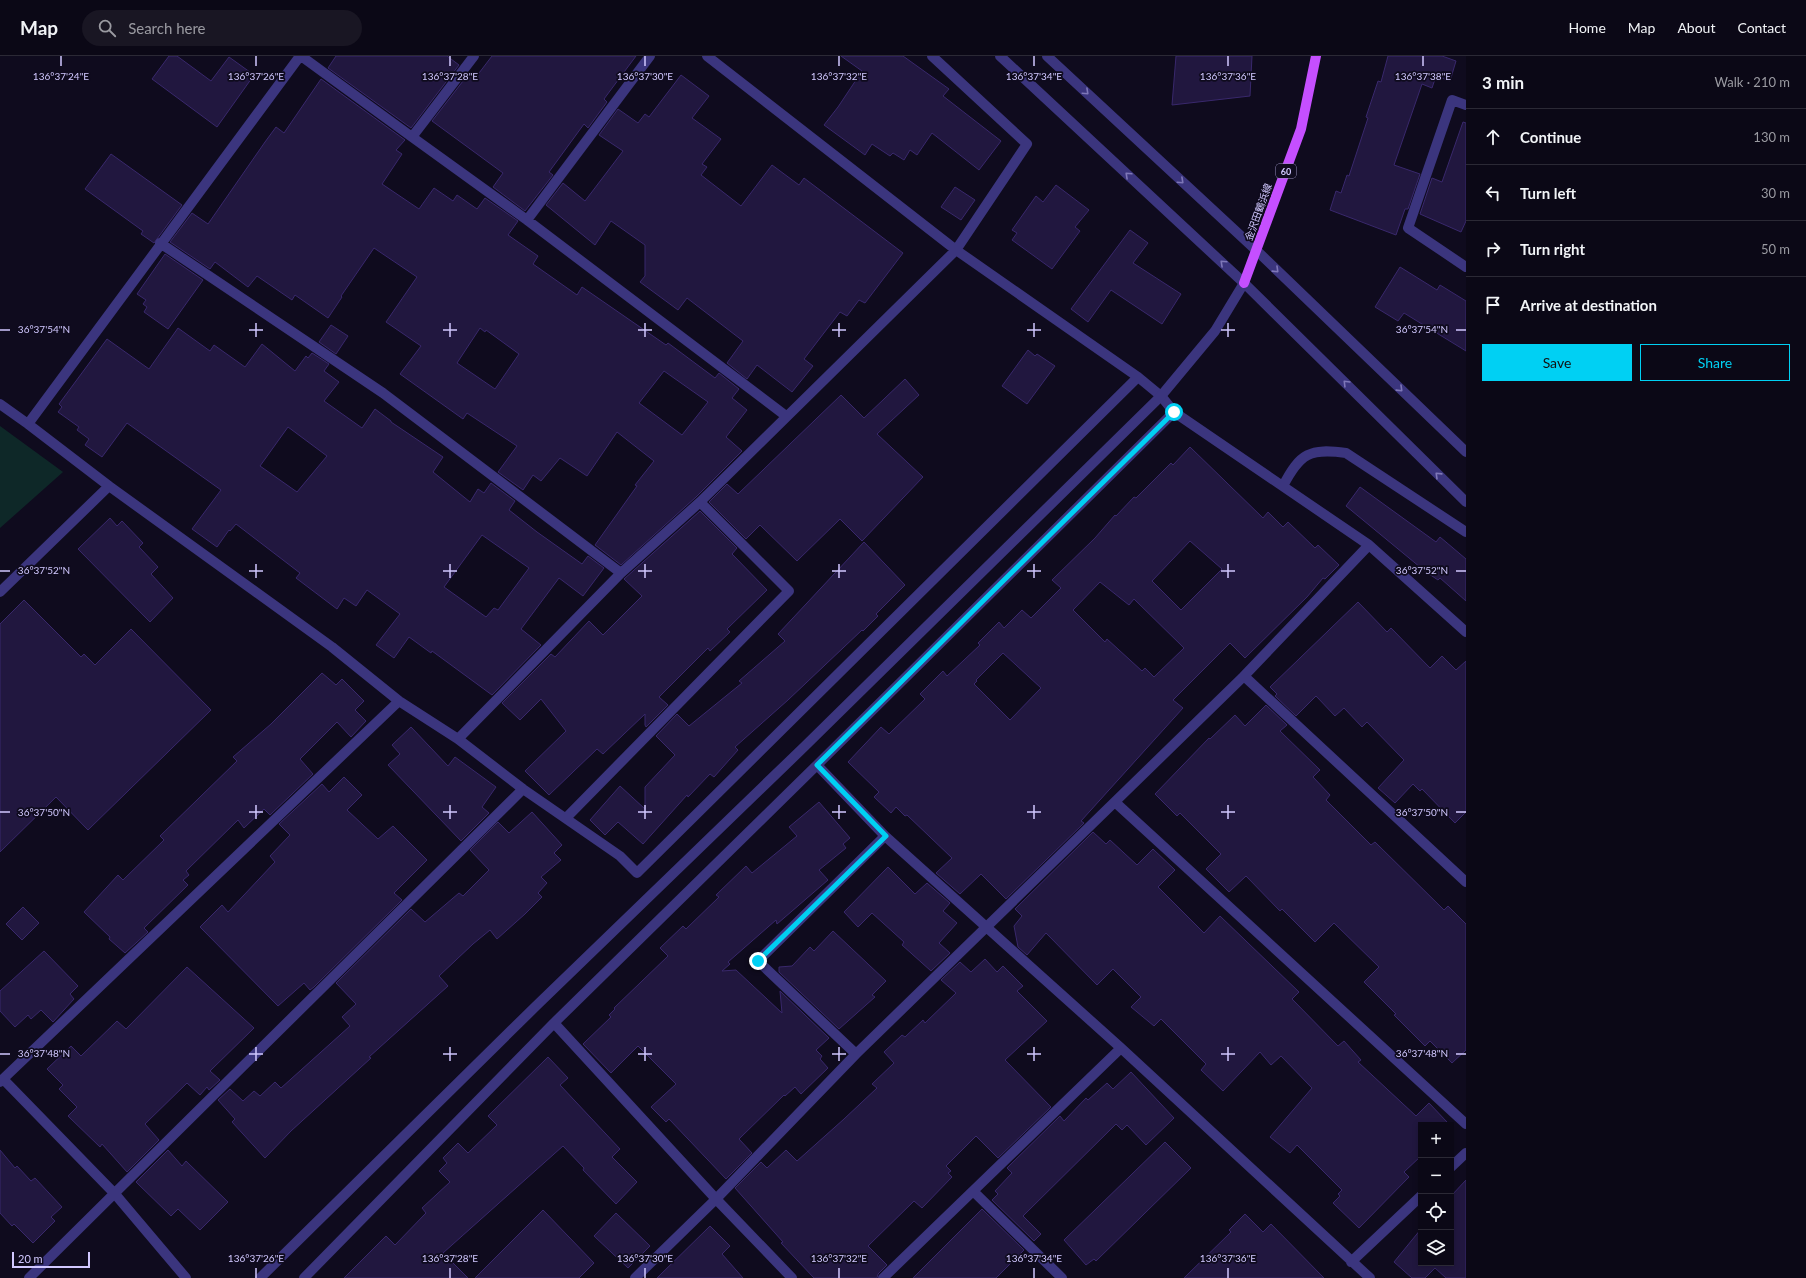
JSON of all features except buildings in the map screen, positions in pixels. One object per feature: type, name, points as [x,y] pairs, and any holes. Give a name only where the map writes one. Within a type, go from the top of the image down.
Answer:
[{"type":"main road","name":"金沢田鶴浜線","points":[[1244,283],[1301,129],[1316,56]]},
{"type":"street","points":[[28,424],[300,56],[527,220],[786,416]]},
{"type":"street","points":[[412,137],[474,56]]},
{"type":"street","points":[[527,220],[650,56]]},
{"type":"street","points":[[707,56],[956,250],[1138,377],[1161,396],[1174,412],[1369,544],[1466,632]]},
{"type":"street","points":[[458,739],[621,573],[700,502],[956,250],[1027,144],[932,56]]},
{"type":"street","points":[[1000,56],[1244,283],[1466,502]]},
{"type":"street","points":[[1047,56],[1256,250],[1466,452]]},
{"type":"street","points":[[1466,105],[1452,100],[1408,228],[1466,267]]},
{"type":"street","points":[[160,244],[383,393],[621,573]]},
{"type":"street","points":[[260,1278],[536,1006],[805,746],[1161,396],[1215,331],[1244,283]]},
{"type":"street","points":[[0,404],[109,486],[326,642],[399,701],[458,739],[523,789],[620,856],[637,873],[1138,377]]},
{"type":"street","points":[[304,1278],[554,1023],[1174,412]]},
{"type":"street","points":[[1283,486],[1290,472],[1310,452],[1328,451],[1346,453],[1466,532]]},
{"type":"street","points":[[0,592],[109,486]]},
{"type":"street","points":[[566,818],[789,592],[700,502]]},
{"type":"street","points":[[635,1278],[716,1199],[856,1054],[1116,803],[1244,676],[1369,544]]},
{"type":"street","points":[[1244,676],[1466,882]]},
{"type":"street","points":[[186,1278],[115,1194],[1,1080],[399,701]]},
{"type":"street","points":[[817,765],[886,836],[1121,1048],[1370,1278]]},
{"type":"street","points":[[28,1278],[115,1194],[523,789]]},
{"type":"street","points":[[1116,803],[1466,1124]]},
{"type":"street","points":[[856,1054],[758,961],[886,836]]},
{"type":"street","points":[[554,1023],[716,1199],[792,1278]]},
{"type":"street","points":[[883,1278],[1121,1048]]},
{"type":"street","points":[[1454,1164],[1466,1153]]},
{"type":"street","points":[[973,1191],[1062,1278]]},
{"type":"street","points":[[1351,1262],[1418,1199]]},
{"type":"green space","points":[[0,426],[63,472],[0,528]]},
{"type":"route","points":[[758,961],[886,836],[817,765],[1174,412]]}]
